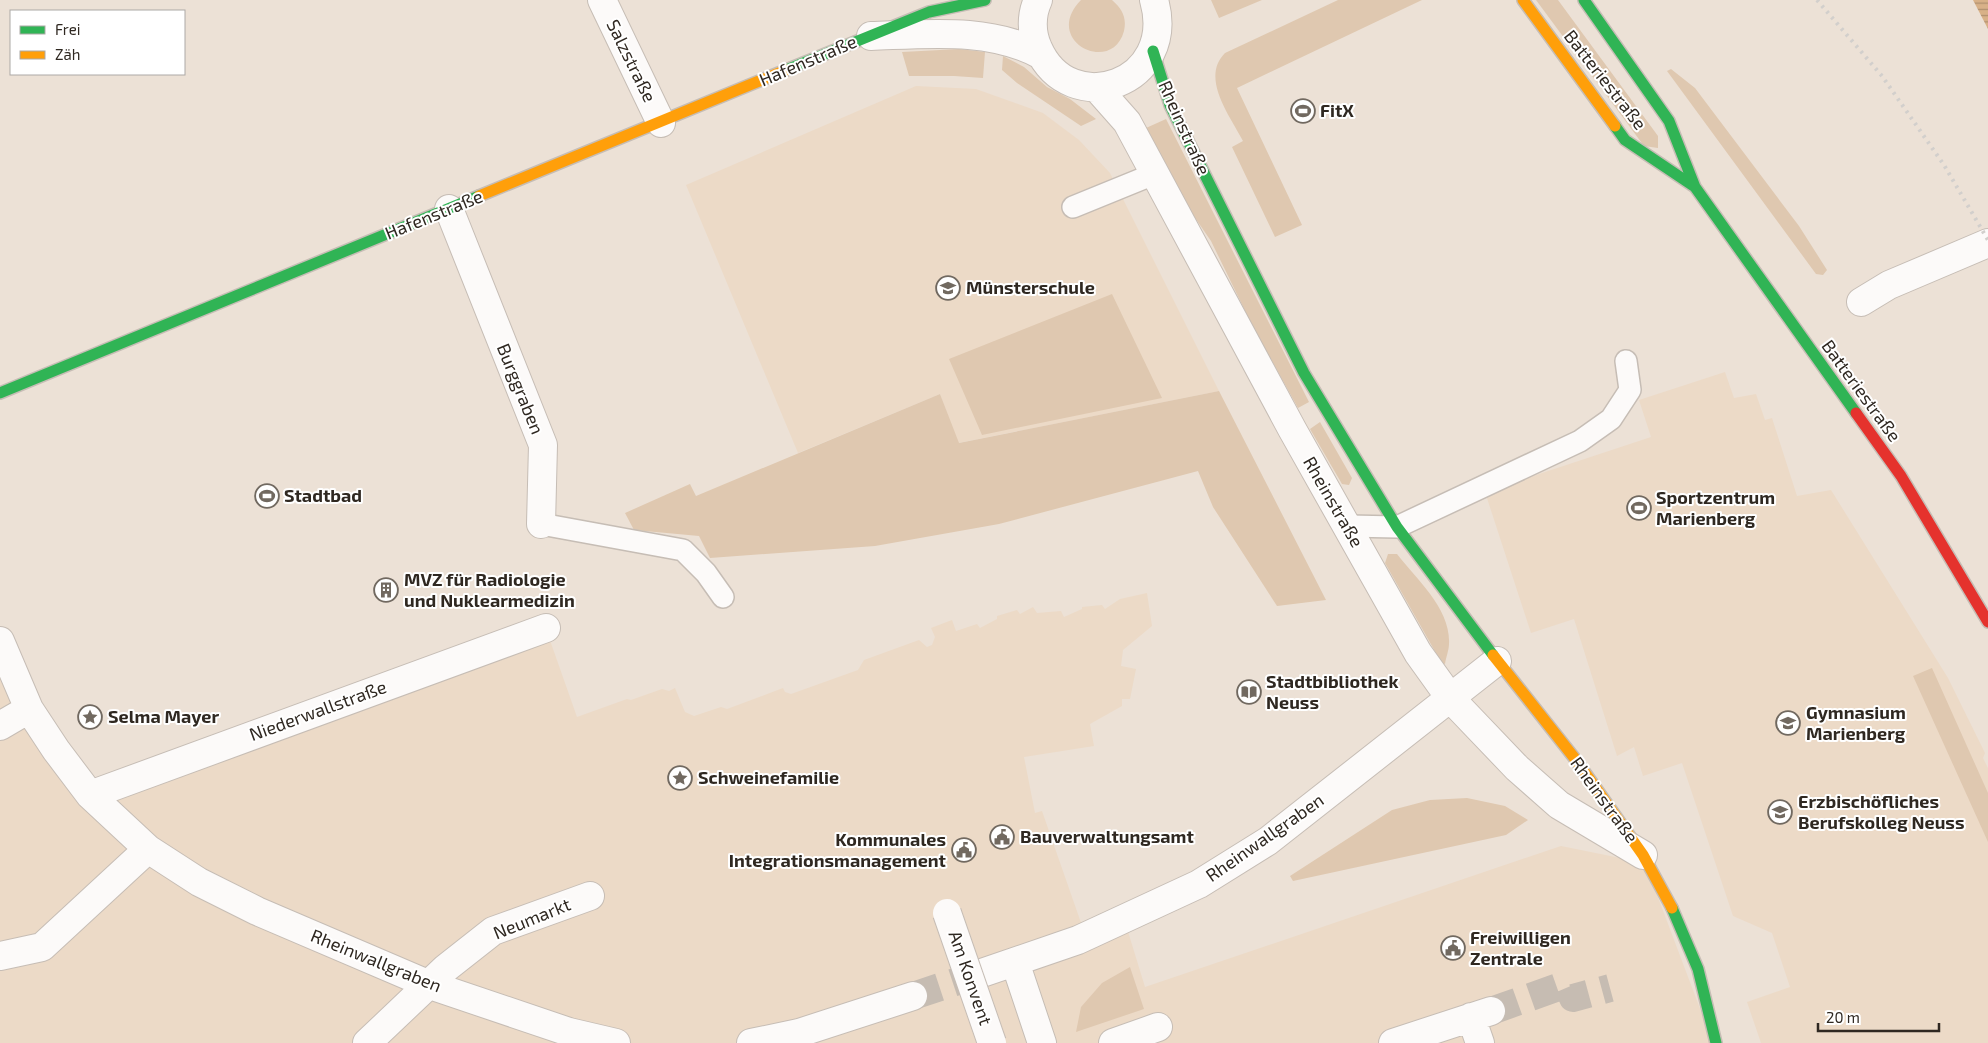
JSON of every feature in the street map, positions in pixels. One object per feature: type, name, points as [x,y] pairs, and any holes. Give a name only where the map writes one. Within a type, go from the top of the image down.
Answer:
[{"type":"street","name":"Salzstraße","points":[[602,0],[661,123]]},
{"type":"street","name":"Hafenstraße","points":[[0,393],[929,12],[985,0]]},
{"type":"street","name":"Hafenstraße","points":[[1038,0],[1032,22],[1034,40],[1041,56],[1051,69],[1064,79],[1079,85],[1096,87],[1130,78],[1143,66],[1153,52],[1158,35],[1158,17],[1154,0]]},
{"type":"street","name":"Batteriestraße","points":[[1523,0],[1625,140],[1695,187]]},
{"type":"street","name":"Batteriestraße","points":[[1584,0],[1670,122],[1695,187],[1901,476],[1988,622]]},
{"type":"street","name":"Hafenstraße","points":[[867,37],[970,35],[1023,45],[1041,56]]},
{"type":"street","name":"Rheinstraße","points":[[1153,52],[1170,105],[1304,373],[1398,528],[1497,662],[1576,760],[1643,855],[1670,902],[1698,968],[1716,1043]]},
{"type":"street","name":"Rheinstraße","points":[[1096,87],[1127,122],[1287,420],[1418,653],[1451,699],[1517,768],[1560,805],[1643,855]]},
{"type":"street","name":"Burggraben","points":[[449,209],[542,445],[541,524]]},
{"type":"street","points":[[1861,302],[1889,285],[1988,243]]},
{"type":"street","name":"Niederwallstraße","points":[[90,795],[546,628]]},
{"type":"street","name":"Rheinwallgraben","points":[[0,641],[30,709],[56,750],[90,795],[148,849],[200,882],[257,911],[430,985],[569,1032],[616,1043]]},
{"type":"street","name":"Rheinwallgraben","points":[[976,975],[1078,940],[1199,884],[1268,841],[1497,662]]},
{"type":"street","points":[[0,726],[30,709]]},
{"type":"street","points":[[0,956],[42,947],[148,849]]},
{"type":"street","name":"Neumarkt","points":[[367,1043],[446,968],[494,932],[590,896]]},
{"type":"street","name":"Am Konvent","points":[[947,913],[992,1043]]},
{"type":"street","points":[[1015,962],[1042,1043]]},
{"type":"street","points":[[751,1043],[799,1033],[913,996]]},
{"type":"street","points":[[1393,1043],[1481,1014],[1480,1043]]},
{"type":"street","points":[[1113,1043],[1158,1027]]},
{"type":"lane","points":[[1073,207],[1154,174]]},
{"type":"lane","points":[[1348,526],[1398,528],[1580,441],[1611,419],[1630,390],[1626,360]]},
{"type":"lane","name":"Burggraben","points":[[541,524],[683,550],[706,573],[723,597]]},
{"type":"shaded area","points":[[1081,0],[1112,0],[1123,14],[1124,31],[1117,44],[1107,51],[1095,52],[1083,48],[1074,40],[1069,28],[1071,15]]},
{"type":"shaded area","points":[[1211,0],[1262,0],[1219,18]]},
{"type":"shaded area","points":[[1338,0],[1422,0],[1237,88],[1302,225],[1275,237],[1232,147],[1243,141],[1225,109],[1216,85],[1215,74],[1218,63],[1225,53]]},
{"type":"shaded area","points":[[1536,0],[1558,0],[1658,136],[1658,148],[1644,146]]},
{"type":"shaded area","points":[[1973,0],[1988,0],[1988,29]]},
{"type":"shaded area","points":[[959,49],[985,52],[983,78],[909,76],[902,52]]},
{"type":"shaded area","points":[[1003,56],[1024,67],[1047,87],[1070,99],[1096,119],[1081,126],[1017,83],[1002,70]]},
{"type":"shaded area","points":[[1671,69],[1695,88],[1799,226],[1827,270],[1823,275],[1816,274],[1667,71]]},
{"type":"shaded area","name":"Münsterschule","points":[[916,86],[976,89],[1043,113],[1079,140],[1110,173],[1219,391],[958,443],[940,394],[798,453],[686,185]]},
{"type":"shaded area","points":[[1166,119],[1309,402],[1298,408],[1253,327],[1211,241],[1191,212],[1146,128]]},
{"type":"shaded area","points":[[1112,294],[1162,398],[982,435],[949,359]]},
{"type":"shaded area","name":"Gymnasium Marienberg","points":[[1725,372],[1734,398],[1756,394],[1765,420],[1772,418],[1797,496],[1831,490],[1948,678],[1985,753],[1983,758],[1988,768],[1988,1043],[1761,1043],[1747,1002],[1790,987],[1772,933],[1733,916],[1682,763],[1643,776],[1634,747],[1617,756],[1574,619],[1531,633],[1485,492],[1651,437],[1639,400]]},
{"type":"shaded area","points":[[1219,391],[1326,600],[1277,606],[1213,507],[1198,471],[999,524],[875,546],[710,558],[699,536],[634,530],[625,513],[690,484],[696,496],[940,394],[959,443]]},
{"type":"shaded area","points":[[1320,422],[1352,478],[1349,485],[1342,484],[1310,429]]},
{"type":"shaded area","points":[[1388,554],[1397,554],[1439,607],[1448,631],[1449,646],[1445,664],[1441,662],[1385,563]]},
{"type":"shaded area","points":[[1147,593],[1152,626],[1123,650],[1121,666],[1136,669],[1130,699],[1122,699],[1122,706],[1090,724],[1094,746],[1024,757],[1035,813],[1042,811],[1087,940],[1126,925],[1145,987],[1561,846],[1645,863],[1713,1043],[0,1043],[0,651],[90,797],[546,629],[577,717],[627,699],[631,700],[662,689],[669,691],[675,688],[685,712],[694,716],[721,707],[727,709],[783,688],[785,692],[791,694],[858,670],[864,660],[919,640],[927,647],[932,645],[935,637],[931,628],[952,620],[956,631],[977,624],[980,628],[997,619],[997,616],[1017,610],[1020,614],[1033,607],[1037,613],[1061,611],[1064,617],[1082,609],[1082,607],[1102,605],[1105,609],[1120,599]]},
{"type":"shaded area","points":[[1932,668],[1988,793],[1988,842],[1913,676]]},
{"type":"shaded area","points":[[1467,798],[1505,806],[1528,820],[1506,835],[1293,881],[1290,876],[1392,810],[1430,800]]},
{"type":"shaded area","points":[[1130,967],[1144,1009],[1076,1032],[1081,1007],[1102,983]]},
{"type":"tunnel","points":[[913,996],[976,975]]},
{"type":"tunnel","points":[[1491,1011],[1567,984],[1573,998],[1610,988]]},
{"type":"railway","points":[[1817,0],[1882,76],[1944,165],[1988,240]]},
{"type":"traffic: fast","points":[[786,70],[929,12],[985,0]]},
{"type":"traffic: fast","points":[[1584,0],[1669,121],[1695,187],[1856,413]]},
{"type":"traffic: fast","points":[[1153,51],[1170,105],[1304,373],[1397,527],[1493,655]]},
{"type":"traffic: fast","points":[[1615,126],[1625,140],[1695,187]]},
{"type":"traffic: fast","points":[[0,393],[479,196]]},
{"type":"traffic: fast","points":[[1672,908],[1698,969],[1716,1043]]},
{"type":"traffic: slow","points":[[1523,0],[1615,126]]},
{"type":"traffic: slow","points":[[479,196],[786,70]]},
{"type":"traffic: slow","points":[[1493,655],[1576,760],[1643,855],[1672,908]]},
{"type":"traffic: jam","points":[[1856,413],[1901,476],[1988,622]]},
{"type":"place","name":"FitX","points":[[1303,111]]},
{"type":"place","name":"Münsterschule","points":[[948,288]]},
{"type":"place","name":"Stadtbad","points":[[267,496]]},
{"type":"place","name":"Sportzentrum Marienberg","points":[[1639,508]]},
{"type":"place","name":"MVZ für Radiologie und Nuklearmedizin","points":[[386,590]]},
{"type":"place","name":"Stadtbibliothek Neuss","points":[[1249,692]]},
{"type":"place","name":"Selma Mayer","points":[[90,717]]},
{"type":"place","name":"Gymnasium Marienberg","points":[[1788,723]]},
{"type":"place","name":"Schweinefamilie","points":[[680,778]]},
{"type":"place","name":"Erzbischöfliches Berufskolleg Neuss","points":[[1780,812]]},
{"type":"place","name":"Bauverwaltungsamt","points":[[1002,837]]},
{"type":"place","name":"Kommunales Integrationsmanagement","points":[[964,850]]},
{"type":"place","name":"Freiwilligen Zentrale","points":[[1453,948]]}]
